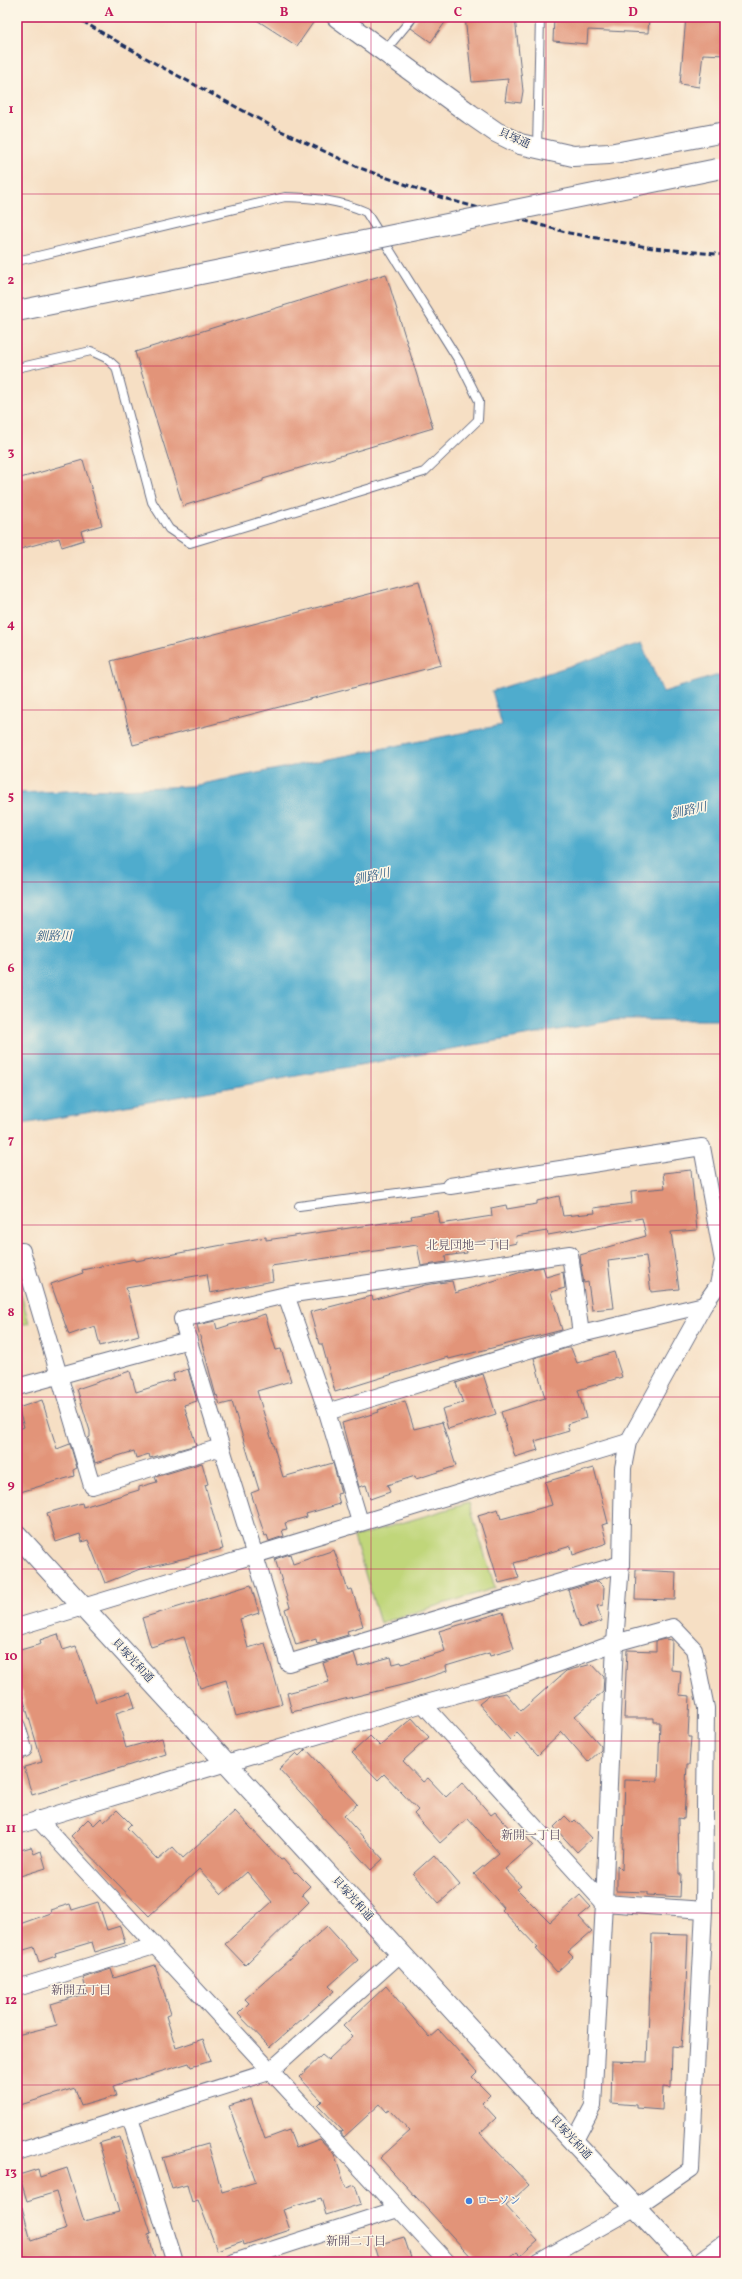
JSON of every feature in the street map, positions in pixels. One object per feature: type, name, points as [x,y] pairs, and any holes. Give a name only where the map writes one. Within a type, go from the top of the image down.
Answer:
[{"type":"street","name":"貝塚通","points":[[337,17],[496,132],[520,144],[573,156],[609,154],[725,132]]},
{"type":"street","points":[[17,311],[721,169]]},
{"type":"street","points":[[450,1186],[702,1148],[723,1260],[718,1285],[704,1305],[628,1442],[623,1468],[621,1564],[615,1643],[604,1903],[593,2106],[574,2142]]},
{"type":"street","points":[[17,1251],[22,1251],[92,1486],[221,1447]]},
{"type":"street","points":[[581,1334],[570,1254],[286,1295],[182,1320],[190,1340],[221,1447],[288,1663],[621,1564]]},
{"type":"street","points":[[286,1295],[327,1412],[360,1522]]},
{"type":"street","points":[[327,1412],[581,1334],[704,1305]]},
{"type":"street","points":[[17,1387],[190,1340]]},
{"type":"street","points":[[17,1627],[628,1442]]},
{"type":"street","name":"貝塚光和通","points":[[17,1535],[574,2142],[688,2262]]},
{"type":"street","points":[[17,1826],[226,1762],[524,1676],[615,1643],[673,1627],[694,1649],[706,1708],[704,1910],[691,2169],[636,2207],[539,2262]]},
{"type":"street","points":[[423,1704],[604,1903],[704,1910]]},
{"type":"street","points":[[17,1726],[24,1749],[17,1751]]},
{"type":"street","points":[[38,1820],[446,2262]]},
{"type":"street","points":[[17,1988],[154,1946]]},
{"type":"street","points":[[17,2152],[269,2072],[401,1953]]},
{"type":"street","points":[[130,2117],[175,2262]]},
{"type":"street","points":[[234,2262],[398,2209]]},
{"type":"street","points":[[702,2262],[725,2245]]},
{"type":"lane","points":[[384,52],[413,17]]},
{"type":"lane","points":[[533,17],[540,21],[537,149]]},
{"type":"lane","points":[[17,261],[285,197],[324,199],[350,205],[366,212],[459,361],[479,401],[478,420],[424,472],[190,543],[169,529],[152,502],[116,367],[106,358],[91,351],[17,368]]},
{"type":"lane","points":[[299,1206],[450,1186]]},
{"type":"green space","points":[[17,1280],[29,1323],[17,1326]]},
{"type":"green space","points":[[469,1503],[495,1588],[380,1623],[354,1537]]},
{"type":"water","name":"釧路川","points":[[641,643],[663,692],[725,673],[725,1020],[616,1020],[17,1125],[17,793],[191,786],[502,725],[492,691]]},
{"type":"building","points":[[252,17],[317,17],[297,46]]},
{"type":"building","points":[[418,17],[449,17],[431,42],[411,28]]},
{"type":"building","points":[[465,17],[515,18],[523,91],[521,103],[505,101],[508,79],[472,82]]},
{"type":"building","points":[[554,17],[649,17],[648,33],[588,30],[587,44],[553,41]]},
{"type":"building","points":[[686,17],[725,18],[725,55],[703,54],[699,87],[680,84]]},
{"type":"building","points":[[386,274],[433,428],[263,479],[263,481],[183,506],[135,352]]},
{"type":"building","points":[[83,460],[102,525],[81,531],[84,540],[62,547],[59,538],[17,550],[17,479]]},
{"type":"building","points":[[419,581],[441,665],[133,745],[111,661]]},
{"type":"building","points":[[691,1170],[697,1230],[671,1232],[679,1289],[651,1292],[646,1256],[608,1261],[614,1308],[592,1310],[588,1282],[584,1283],[581,1267],[583,1265],[581,1265],[580,1255],[646,1236],[642,1218],[548,1235],[547,1231],[516,1236],[517,1243],[497,1247],[496,1239],[466,1244],[467,1253],[445,1256],[446,1262],[421,1266],[417,1245],[271,1266],[273,1281],[210,1293],[207,1274],[126,1288],[139,1335],[100,1346],[95,1326],[69,1335],[51,1284],[83,1273],[82,1270],[135,1259],[136,1261],[266,1237],[266,1240],[412,1219],[411,1216],[438,1211],[440,1224],[492,1216],[491,1208],[506,1205],[507,1209],[537,1204],[537,1201],[559,1196],[563,1216],[595,1213],[594,1208],[632,1203],[631,1191],[665,1188],[663,1173]]},
{"type":"building","points":[[543,1267],[546,1277],[563,1272],[565,1288],[551,1292],[562,1330],[449,1359],[448,1357],[335,1392],[322,1344],[319,1344],[310,1312],[372,1296],[373,1300],[425,1285],[452,1281],[455,1293],[531,1269]]},
{"type":"building","points":[[265,1314],[276,1350],[281,1349],[291,1381],[257,1391],[283,1477],[333,1463],[341,1493],[337,1494],[340,1504],[306,1514],[307,1517],[285,1523],[287,1529],[282,1530],[284,1536],[269,1541],[267,1535],[265,1536],[251,1493],[259,1490],[232,1402],[220,1405],[217,1395],[216,1396],[197,1325],[215,1321],[217,1329]]},
{"type":"building","points":[[571,1348],[577,1363],[614,1352],[622,1377],[578,1390],[586,1418],[567,1424],[569,1431],[535,1441],[538,1450],[515,1457],[501,1412],[545,1398],[534,1358]]},
{"type":"building","points":[[188,1369],[197,1401],[184,1405],[196,1445],[150,1458],[149,1454],[136,1458],[134,1451],[95,1463],[88,1438],[90,1437],[90,1431],[77,1389],[130,1371],[136,1392],[174,1380],[173,1374]]},
{"type":"building","points":[[483,1374],[496,1414],[448,1429],[442,1409],[463,1403],[456,1383]]},
{"type":"building","points":[[42,1400],[57,1449],[70,1444],[77,1468],[73,1470],[74,1476],[17,1493],[17,1430],[24,1427],[18,1408]]},
{"type":"building","points":[[405,1401],[414,1429],[442,1422],[456,1466],[416,1479],[415,1476],[387,1485],[390,1492],[370,1499],[366,1485],[359,1487],[342,1423],[379,1412],[378,1410]]},
{"type":"building","points":[[202,1463],[208,1484],[205,1485],[223,1549],[140,1569],[105,1583],[88,1540],[82,1542],[80,1534],[56,1542],[47,1513],[82,1503],[83,1507],[139,1490],[139,1487],[157,1482],[155,1477]]},
{"type":"building","points":[[594,1468],[608,1523],[602,1525],[607,1543],[573,1555],[571,1546],[514,1563],[519,1578],[499,1583],[478,1515],[498,1509],[501,1519],[552,1505],[545,1482]]},
{"type":"building","points":[[334,1550],[348,1590],[352,1589],[363,1626],[347,1631],[348,1635],[317,1644],[316,1639],[296,1645],[285,1609],[290,1607],[275,1559],[290,1554],[293,1564]]},
{"type":"building","points":[[636,1570],[676,1572],[675,1600],[635,1599]]},
{"type":"building","points":[[598,1581],[604,1587],[603,1605],[597,1606],[602,1621],[580,1628],[568,1590]]},
{"type":"building","points":[[251,1585],[259,1613],[240,1619],[248,1648],[265,1643],[282,1704],[236,1716],[226,1680],[200,1688],[184,1637],[151,1647],[142,1618]]},
{"type":"building","points":[[503,1612],[514,1649],[490,1656],[489,1653],[446,1666],[447,1671],[410,1683],[292,1712],[287,1693],[329,1682],[323,1663],[354,1653],[358,1666],[391,1657],[393,1664],[401,1662],[402,1664],[445,1651],[439,1631]]},
{"type":"building","points":[[58,1634],[63,1650],[76,1646],[96,1702],[130,1692],[135,1707],[116,1713],[126,1748],[162,1738],[166,1754],[32,1795],[24,1767],[42,1762],[17,1677],[17,1651],[41,1644],[40,1640]]},
{"type":"building","points":[[665,1639],[672,1640],[671,1670],[681,1671],[679,1695],[690,1696],[688,1737],[691,1737],[689,1765],[687,1765],[684,1819],[678,1818],[679,1874],[681,1874],[680,1897],[647,1895],[647,1892],[617,1891],[617,1865],[622,1870],[625,1780],[658,1781],[660,1722],[654,1722],[654,1718],[624,1718],[627,1650],[656,1651],[656,1641]]},
{"type":"building","points":[[592,1664],[604,1677],[603,1692],[575,1716],[601,1746],[601,1750],[588,1762],[562,1732],[538,1755],[517,1733],[510,1740],[479,1704],[489,1696],[506,1693],[521,1711],[566,1671]]},
{"type":"building","points":[[412,1718],[429,1737],[403,1761],[423,1782],[428,1778],[446,1797],[462,1782],[491,1815],[495,1812],[517,1837],[522,1832],[533,1845],[505,1869],[521,1886],[517,1889],[550,1922],[580,1895],[591,1907],[579,1917],[592,1931],[568,1952],[573,1957],[557,1972],[536,1949],[538,1948],[502,1910],[504,1908],[474,1874],[499,1853],[468,1818],[440,1843],[414,1814],[418,1810],[384,1774],[378,1780],[352,1753],[370,1736],[380,1746]]},
{"type":"building","points":[[306,1749],[357,1804],[344,1816],[383,1859],[371,1870],[279,1769],[296,1753],[299,1756]]},
{"type":"building","points":[[117,1810],[131,1824],[127,1828],[158,1860],[173,1847],[183,1858],[235,1811],[281,1860],[283,1859],[295,1873],[296,1872],[310,1886],[302,1894],[309,1902],[245,1965],[225,1944],[272,1902],[247,1872],[222,1894],[199,1869],[149,1916],[71,1836],[88,1819],[94,1825],[101,1818],[104,1822]]},
{"type":"building","points":[[565,1816],[572,1823],[575,1820],[592,1838],[577,1852],[554,1827]]},
{"type":"building","points":[[31,1847],[34,1854],[41,1851],[46,1868],[17,1877],[17,1851]]},
{"type":"building","points":[[434,1855],[460,1885],[439,1903],[413,1874]]},
{"type":"building","points":[[98,1902],[107,1930],[120,1926],[125,1943],[95,1952],[92,1942],[55,1953],[56,1956],[39,1962],[34,1947],[17,1952],[17,1925],[51,1913],[50,1910],[70,1904],[72,1910]]},
{"type":"building","points":[[327,1926],[358,1960],[329,1986],[334,1991],[270,2047],[238,2014],[249,2003],[245,1999]]},
{"type":"building","points":[[652,1934],[688,1935],[681,2047],[672,2046],[671,2088],[663,2087],[662,2110],[636,2108],[636,2105],[611,2103],[612,2061],[647,2062]]},
{"type":"building","points":[[155,1965],[171,2014],[166,2016],[176,2048],[203,2039],[211,2061],[191,2067],[189,2063],[113,2086],[116,2096],[81,2106],[75,2088],[17,2106],[17,2035],[57,2025],[51,2004],[87,1993],[83,1978],[111,1969],[114,1978]]},
{"type":"building","points":[[386,1986],[430,2038],[439,2030],[477,2072],[472,2077],[490,2095],[482,2103],[496,2118],[480,2133],[529,2185],[506,2206],[538,2241],[521,2256],[517,2252],[506,2262],[476,2262],[380,2158],[410,2131],[389,2109],[386,2111],[380,2104],[344,2137],[340,2132],[343,2131],[318,2105],[322,2101],[299,2077],[322,2055],[328,2060],[353,2036],[343,2026]]},
{"type":"building","points":[[251,2099],[265,2139],[289,2130],[296,2148],[320,2139],[334,2154],[346,2188],[355,2185],[361,2204],[326,2215],[321,2198],[283,2210],[290,2230],[244,2245],[243,2241],[217,2250],[198,2200],[192,2202],[187,2185],[172,2189],[162,2157],[208,2144],[222,2192],[256,2182],[229,2106]]},
{"type":"building","points":[[120,2137],[151,2233],[148,2234],[156,2262],[17,2262],[17,2208],[22,2207],[31,2241],[67,2229],[56,2192],[27,2201],[19,2175],[38,2169],[40,2177],[67,2168],[84,2221],[119,2212],[99,2143]]},
{"type":"building","points":[[404,2237],[411,2258],[398,2262],[379,2262],[374,2246]]},
{"type":"railway","points":[[75,17],[158,65],[281,131],[360,168],[443,198],[569,233],[653,248],[725,255]]},
{"type":"place","name":"ローソン","points":[[469,2201]]},
{"type":"district","name":"北見団地一丁目","points":[[468,1246]]},
{"type":"district","name":"新開一丁目","points":[[531,1836]]},
{"type":"district","name":"新開五丁目","points":[[81,1991]]},
{"type":"district","name":"新開二丁目","points":[[356,2242]]}]
